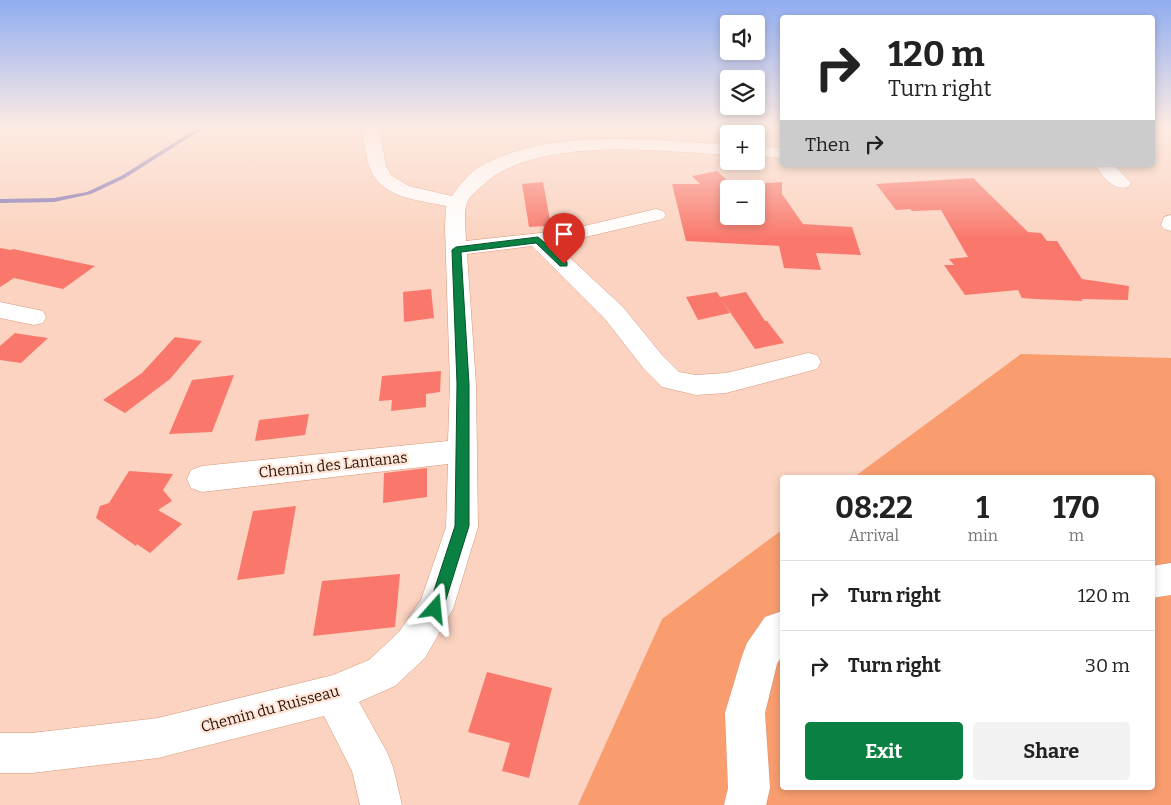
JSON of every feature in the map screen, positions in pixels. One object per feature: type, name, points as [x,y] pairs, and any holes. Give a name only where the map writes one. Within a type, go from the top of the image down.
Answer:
[{"type":"street","points":[[377,164],[383,178],[402,190],[457,203],[471,183],[487,169],[500,164]]},
{"type":"street","points":[[1106,167],[1121,183]]},
{"type":"street","name":"Chemin du Ruisseau","points":[[0,753],[32,753],[158,738],[334,694],[382,673],[412,645],[435,609],[462,526],[463,384],[456,250],[457,203]]},
{"type":"street","points":[[456,250],[567,236],[656,215]]},
{"type":"street","points":[[538,240],[614,313],[653,362],[671,380],[696,385],[726,382],[808,362]]},
{"type":"street","points":[[0,310],[34,317]]},
{"type":"street","name":"Chemin des Lantanas","points":[[202,479],[463,451]]},
{"type":"street","points":[[1155,582],[1171,579]]},
{"type":"street","points":[[745,805],[749,788],[745,713],[760,656],[780,630]]},
{"type":"street","points":[[334,694],[372,767],[381,805]]},
{"type":"shaded area","points":[[1021,354],[1171,358],[1171,805],[578,805],[662,619],[780,531],[780,790],[1155,790],[1155,475],[857,475]]},
{"type":"building","points":[[717,171],[727,180],[720,180],[720,225],[765,225],[765,183],[782,182],[782,194],[803,224],[852,227],[861,255],[816,253],[821,270],[784,268],[779,246],[686,241],[672,184],[700,184],[692,176]]},
{"type":"building","points":[[973,178],[1028,232],[1041,233],[1047,241],[1057,241],[1082,279],[1129,286],[1128,300],[1081,299],[1083,301],[1022,298],[1018,290],[965,295],[944,265],[954,265],[949,259],[968,257],[941,210],[896,210],[876,184]]},
{"type":"building","points":[[543,182],[550,220],[548,220],[548,226],[529,227],[522,184]]},
{"type":"building","points":[[0,248],[95,266],[63,289],[14,278],[0,287]]},
{"type":"building","points":[[431,289],[434,318],[404,322],[403,292]]},
{"type":"building","points":[[717,292],[720,297],[746,292],[765,321],[767,321],[784,343],[755,349],[721,299],[730,313],[698,320],[686,297]]},
{"type":"building","points":[[15,333],[48,338],[21,363],[0,360],[0,346]]},
{"type":"building","points":[[175,337],[202,341],[170,379],[125,413],[103,400],[142,373]]},
{"type":"building","points":[[441,371],[440,392],[426,394],[426,407],[391,411],[392,400],[379,401],[382,376]]},
{"type":"building","points":[[234,375],[212,432],[169,434],[192,380]]},
{"type":"building","points":[[309,414],[305,435],[255,441],[259,420]]},
{"type":"building","points":[[427,468],[427,497],[383,503],[384,473]]},
{"type":"building","points":[[129,471],[173,474],[163,490],[172,501],[158,510],[182,524],[150,553],[137,544],[136,546],[96,518],[100,506],[109,503]]},
{"type":"building","points":[[296,506],[284,574],[237,580],[253,511]]},
{"type":"building","points":[[400,574],[395,627],[313,636],[322,581]]},
{"type":"building","points":[[487,672],[552,688],[529,778],[502,771],[510,743],[468,732]]},
{"type":"waterway","points":[[0,201],[54,200],[89,193],[123,177],[145,164]]},
{"type":"route","points":[[435,609],[462,526],[463,384],[456,250],[538,240],[564,264]]}]
